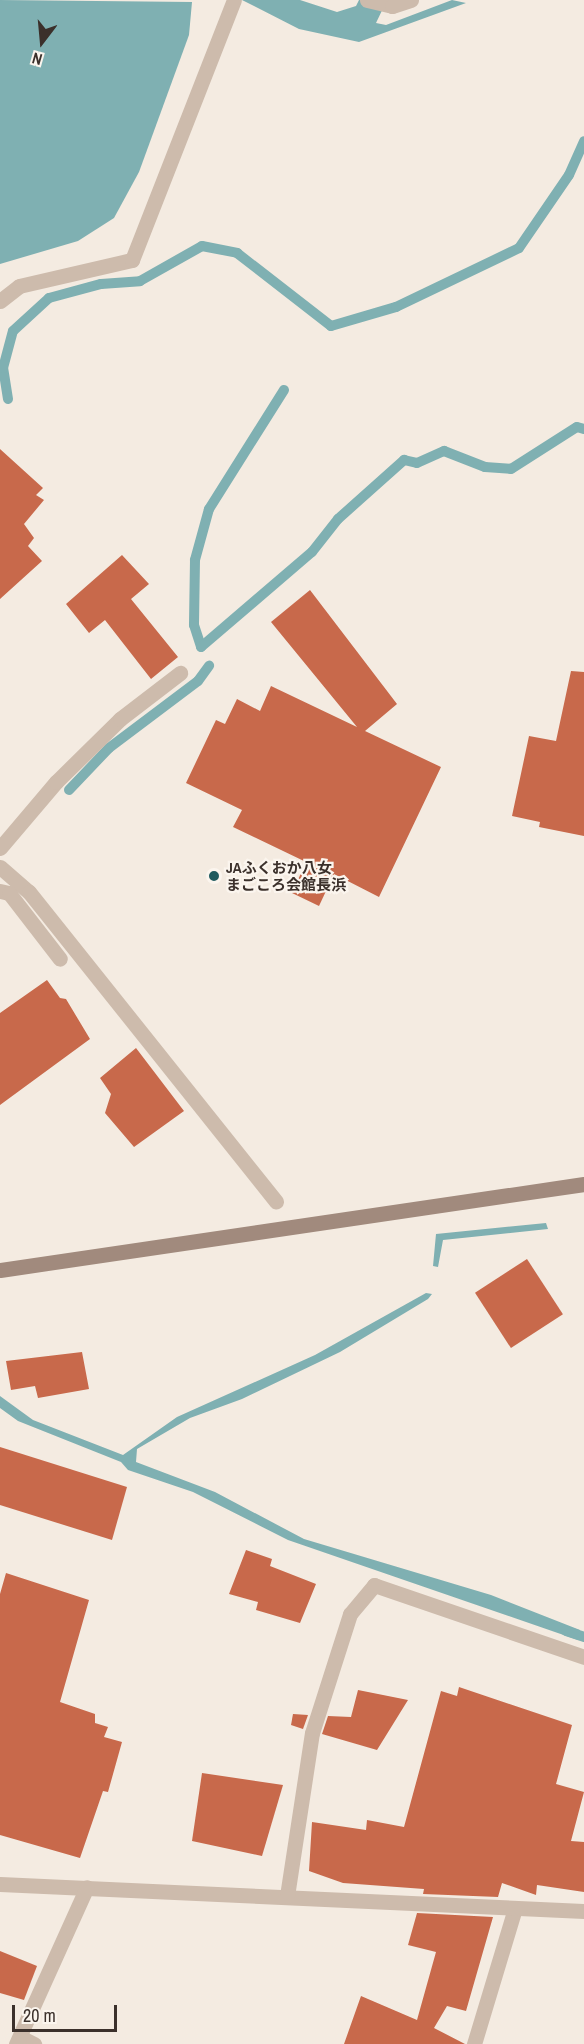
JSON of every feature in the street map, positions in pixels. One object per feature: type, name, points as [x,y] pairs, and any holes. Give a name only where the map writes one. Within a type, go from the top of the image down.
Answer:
[{"type":"street","points":[[0,302],[19,286],[132,260],[234,0]]},
{"type":"street","points":[[367,0],[392,6],[411,0]]},
{"type":"street","points":[[0,848],[56,782],[120,719],[180,673]]},
{"type":"street","points":[[0,867],[29,892],[276,1201]]},
{"type":"street","points":[[0,891],[9,893],[60,960]]},
{"type":"street","points":[[0,1270],[582,1188]]},
{"type":"street","points":[[287,1896],[312,1733],[351,1614],[374,1585],[584,1657]]},
{"type":"street","points":[[0,1884],[584,1911]]},
{"type":"street","points":[[34,2044],[18,2040],[87,1887]]},
{"type":"street","points":[[474,2044],[514,1908]]},
{"type":"water","points":[[0,0],[192,2],[189,35],[139,172],[114,218],[78,241],[0,264]]},
{"type":"water","points":[[242,0],[300,0],[337,12],[356,6],[359,0],[387,0],[376,23],[386,25],[452,0],[466,3],[359,42],[299,29]]},
{"type":"water","points":[[546,1223],[548,1229],[443,1240],[438,1267],[433,1266],[436,1234]]},
{"type":"water","points":[[426,1293],[432,1294],[428,1299],[340,1352],[242,1399],[190,1418],[137,1449],[136,1462],[215,1492],[304,1539],[491,1595],[580,1630],[578,1640],[288,1540],[193,1492],[128,1470],[121,1462],[18,1421],[0,1408],[0,1396],[33,1420],[123,1455],[177,1417],[315,1355]]},
{"type":"building","points":[[0,449],[43,488],[36,495],[44,500],[24,524],[34,538],[28,546],[42,561],[0,599]]},
{"type":"building","points":[[122,555],[149,584],[131,599],[178,657],[151,679],[105,620],[89,633],[66,604]]},
{"type":"building","points":[[310,590],[397,704],[365,731],[441,767],[379,897],[334,874],[319,906],[292,893],[306,862],[233,827],[242,810],[186,783],[216,720],[225,724],[237,699],[260,711],[271,686],[357,727],[271,622]]},
{"type":"building","points":[[571,671],[584,672],[584,836],[539,827],[540,822],[512,816],[529,736],[556,741]]},
{"type":"building","points":[[47,980],[60,998],[66,999],[90,1039],[0,1105],[0,1013]]},
{"type":"building","points":[[136,1048],[184,1111],[134,1147],[105,1113],[111,1094],[100,1078]]},
{"type":"building","points":[[527,1259],[563,1314],[511,1348],[475,1293]]},
{"type":"building","points":[[82,1352],[89,1389],[38,1398],[35,1386],[11,1390],[6,1361]]},
{"type":"building","points":[[0,1447],[127,1487],[112,1540],[0,1505]]},
{"type":"building","points":[[246,1550],[272,1559],[270,1566],[316,1584],[300,1623],[256,1610],[258,1602],[229,1594]]},
{"type":"building","points":[[6,1573],[89,1600],[60,1702],[95,1714],[95,1723],[108,1727],[104,1737],[122,1742],[108,1792],[103,1791],[80,1858],[0,1835],[0,1594]]},
{"type":"building","points":[[459,1687],[572,1725],[556,1784],[584,1792],[571,1841],[584,1842],[584,1892],[537,1885],[536,1895],[502,1883],[498,1897],[423,1894],[424,1889],[343,1883],[309,1871],[312,1822],[366,1830],[367,1820],[404,1827],[441,1691],[457,1696]]},
{"type":"building","points":[[358,1690],[408,1700],[377,1750],[322,1734],[328,1716],[351,1717]]},
{"type":"building","points":[[293,1714],[308,1715],[303,1729],[291,1725]]},
{"type":"building","points":[[202,1773],[283,1785],[262,1856],[192,1841]]},
{"type":"building","points":[[417,1913],[493,1917],[466,2011],[447,2006],[434,2028],[465,2044],[344,2044],[361,1996],[417,2020],[436,1952],[408,1945]]},
{"type":"building","points":[[0,1951],[37,1966],[24,2000],[0,1993]]},
{"type":"waterway","points":[[8,399],[3,368],[13,331],[49,298],[101,284],[140,281],[202,246],[237,253],[331,326],[396,307],[519,248],[569,175],[584,141]]},
{"type":"waterway","points":[[284,390],[209,509],[195,560],[194,625],[201,647],[312,552],[338,519],[404,460],[417,463],[444,451],[485,467],[511,469],[577,427],[584,429]]},
{"type":"waterway","points":[[69,790],[109,748],[198,681],[209,666]]},
{"type":"waterway","points":[[566,1631],[584,1637]]},
{"type":"place","name":"JAふくおか八女 まごころ会館長浜","points":[[214,876]]}]
